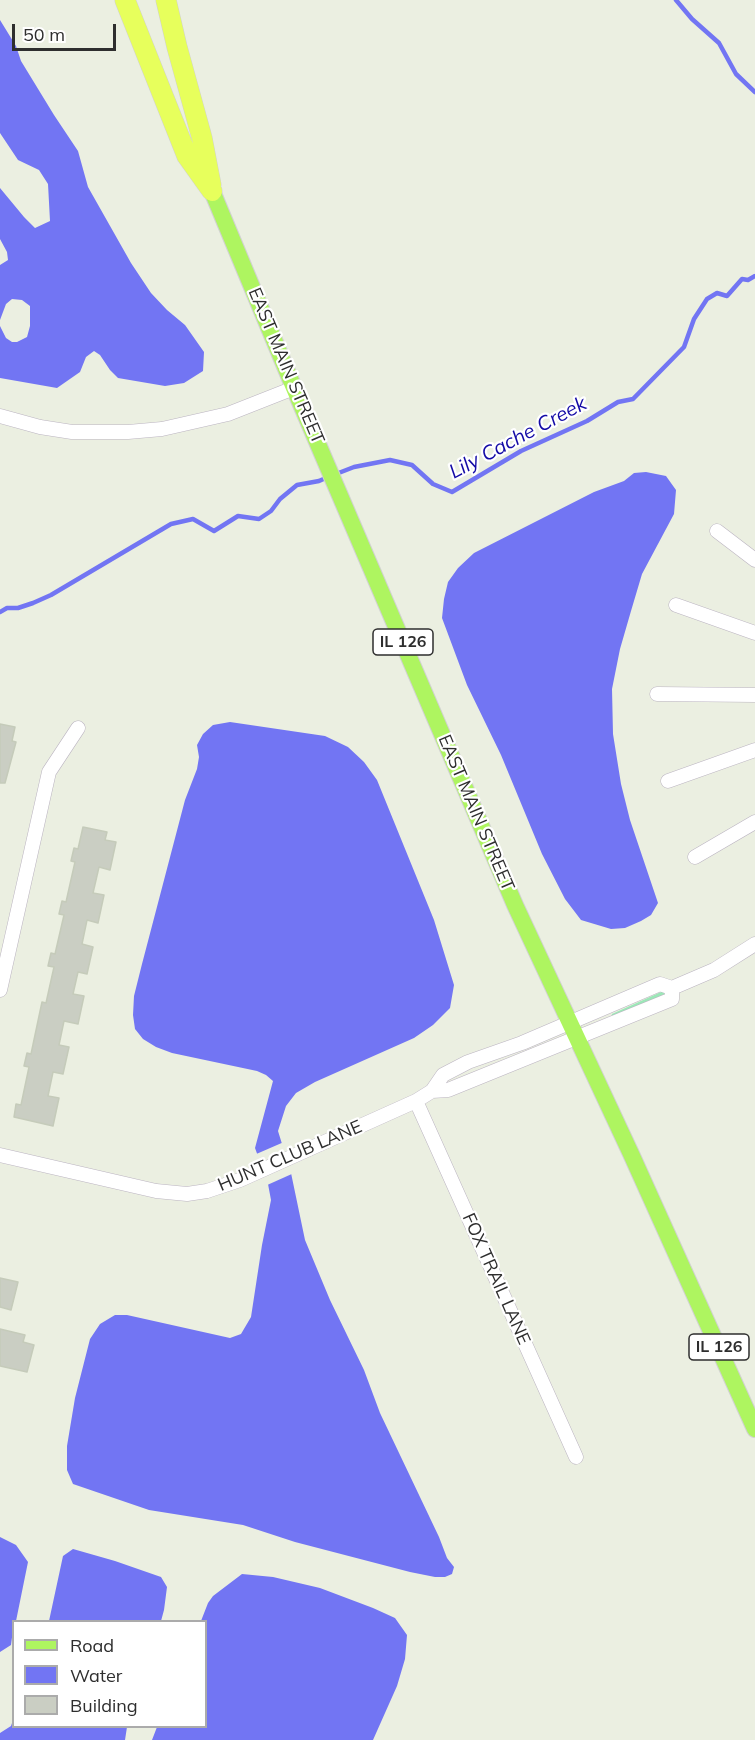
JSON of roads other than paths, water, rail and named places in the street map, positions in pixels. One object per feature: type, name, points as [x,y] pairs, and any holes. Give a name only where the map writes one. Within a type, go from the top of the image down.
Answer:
[{"type":"highway","points":[[125,0],[187,156],[212,191]]},
{"type":"highway","points":[[166,0],[202,138],[212,191]]},
{"type":"main road","name":"EAST MAIN STREET","points":[[212,191],[501,871],[751,1409],[755,1429]]},
{"type":"street","points":[[0,416],[40,428],[72,432],[128,432],[162,429],[228,414],[294,388]]},
{"type":"street","points":[[717,531],[755,560]]},
{"type":"street","points":[[676,605],[755,633]]},
{"type":"street","points":[[657,694],[755,695]]},
{"type":"street","points":[[0,990],[49,772],[78,729]]},
{"type":"street","points":[[668,781],[755,750]]},
{"type":"street","points":[[694,858],[755,822]]},
{"type":"street","name":"HUNT CLUB LANE","points":[[0,1155],[171,1193],[187,1194],[207,1191],[248,1176],[417,1101],[432,1091],[443,1074],[468,1062],[522,1043],[660,984],[672,988],[714,970],[755,944]]},
{"type":"street","name":"HUNT CLUB LANE","points":[[432,1091],[447,1090],[672,999],[672,988]]},
{"type":"street","name":"FOX TRAIL LANE","points":[[417,1101],[576,1457]]},
{"type":"water","points":[[0,20],[16,46],[21,61],[78,151],[88,187],[131,263],[151,293],[185,325],[204,352],[203,371],[184,383],[165,386],[118,378],[100,355],[94,351],[86,357],[80,372],[57,388],[0,378],[0,326],[6,338],[12,342],[27,337],[30,326],[30,306],[22,300],[12,299],[6,304],[0,320],[0,265],[8,260],[7,252],[0,239],[0,188],[35,228],[50,221],[48,184],[39,170],[18,160],[0,133]]},
{"type":"water","points":[[646,472],[666,476],[676,490],[674,514],[642,574],[620,649],[612,689],[613,734],[621,784],[630,820],[658,903],[651,915],[641,921],[625,928],[611,929],[581,920],[565,899],[542,854],[501,755],[467,685],[442,618],[448,582],[458,568],[474,553],[594,492],[624,481],[634,473]]},
{"type":"water","points":[[230,722],[325,736],[348,747],[364,762],[377,780],[434,920],[454,985],[450,1008],[433,1025],[414,1038],[315,1082],[296,1093],[286,1106],[278,1131],[291,1173],[305,1240],[330,1300],[364,1370],[380,1413],[447,1558],[454,1567],[452,1574],[445,1577],[410,1572],[295,1542],[243,1525],[149,1510],[73,1484],[67,1470],[67,1446],[75,1398],[90,1339],[100,1324],[115,1315],[127,1315],[230,1338],[241,1334],[251,1317],[271,1200],[268,1184],[255,1148],[273,1081],[257,1071],[172,1053],[156,1047],[143,1039],[135,1029],[133,1015],[134,996],[142,964],[185,800],[197,769],[199,757],[197,745],[203,734],[213,725]]},
{"type":"water","points":[[0,1537],[16,1545],[28,1562],[16,1620],[12,1620],[11,1645],[0,1652]]},
{"type":"water","points":[[73,1549],[161,1577],[167,1587],[161,1620],[49,1620],[63,1556]]},
{"type":"water","points":[[242,1574],[273,1577],[320,1588],[395,1618],[407,1635],[405,1659],[397,1686],[373,1740],[152,1740],[157,1728],[207,1728],[207,1620],[201,1620],[213,1596]]},
{"type":"water","points":[[12,1723],[12,1728],[127,1728],[125,1740],[0,1740],[0,1733]]},
{"type":"waterway","points":[[676,0],[692,19],[719,43],[736,74],[755,92]]},
{"type":"waterway","name":"Lily Cache Creek","points":[[336,474],[354,467],[390,460],[412,465],[433,484],[452,492],[521,451],[587,421],[618,402],[633,399],[684,347],[694,319],[707,299],[717,293],[727,296],[742,279],[748,280],[755,276]]},
{"type":"waterway","name":"Lily Cache Creek","points":[[0,612],[7,608],[18,608],[51,595],[171,524],[193,519],[214,531],[238,516],[259,519],[271,511],[280,499],[297,485],[328,477]]}]
